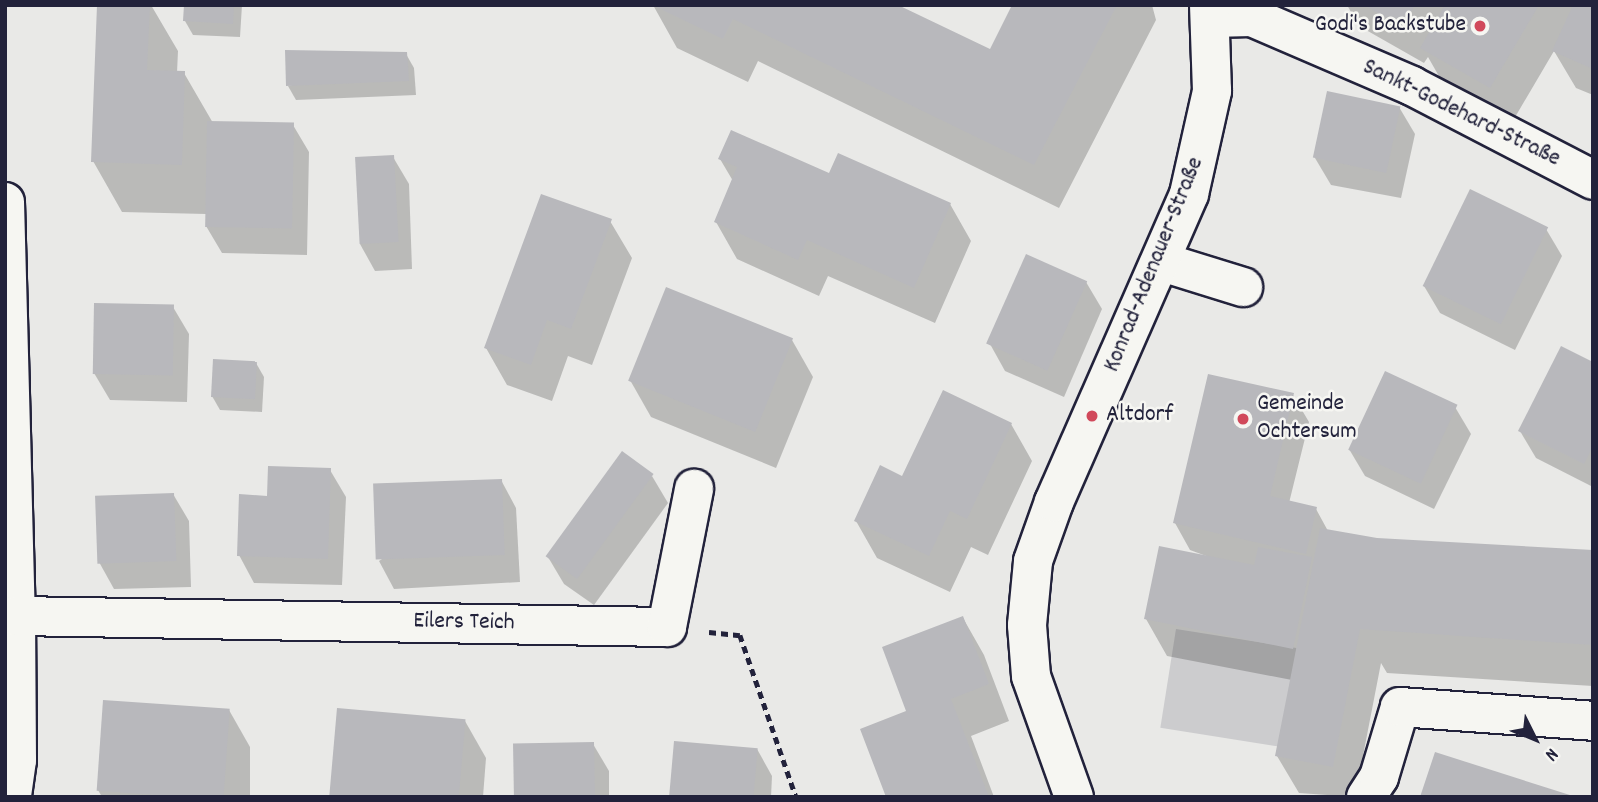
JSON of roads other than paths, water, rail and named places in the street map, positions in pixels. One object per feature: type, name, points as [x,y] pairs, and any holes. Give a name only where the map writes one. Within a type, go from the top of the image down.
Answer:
[{"type":"street","name":"Sankt-Godehard-Straße","points":[[1209,12],[1252,17],[1412,86],[1593,180]]},
{"type":"street","name":"Konrad-Adenauer-Straße","points":[[1074,797],[1031,676],[1027,625],[1033,561],[1054,502],[1161,262],[1202,152],[1212,92],[1209,12]]},
{"type":"street","points":[[5,202],[16,616],[17,760],[12,797]]},
{"type":"street","points":[[1161,262],[1243,287]]},
{"type":"street","name":"Eilers Teich","points":[[16,616],[667,627],[694,489]]},
{"type":"street","points":[[1366,797],[1379,777],[1400,707],[1593,722]]},
{"type":"place","name":"Godi's Backstube","points":[[1480,26]]},
{"type":"place","name":"Altdorf","points":[[1092,416]]},
{"type":"place","name":"Gemeinde Ochtersum","points":[[1243,419]]}]
